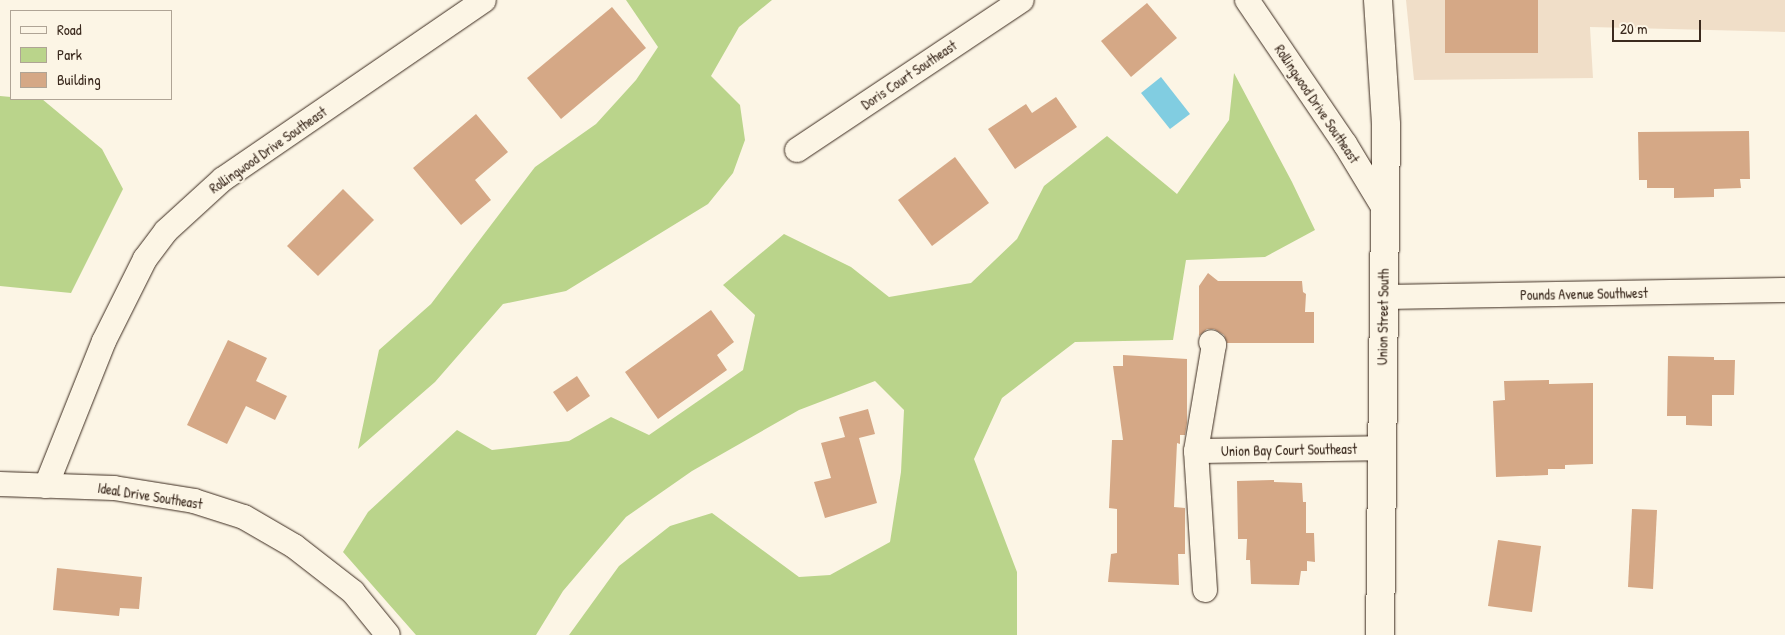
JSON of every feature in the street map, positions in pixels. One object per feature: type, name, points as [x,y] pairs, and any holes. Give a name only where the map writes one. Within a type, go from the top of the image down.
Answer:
[{"type":"main road","name":"Union Street South","points":[[1378,0],[1386,125],[1380,635]]},
{"type":"street","name":"Rollingwood Drive Southeast","points":[[46,486],[104,341],[145,259],[166,231],[223,179],[484,0]]},
{"type":"street","name":"Doris Court Southeast","points":[[797,150],[1022,0]]},
{"type":"street","name":"Rollingwood Drive Southeast","points":[[1247,0],[1345,144],[1385,210]]},
{"type":"street","name":"Pounds Avenue Southwest","points":[[1384,297],[1785,290]]},
{"type":"street","points":[[1206,590],[1196,451],[1214,345],[1211,342]]},
{"type":"street","name":"Union Bay Court Southeast","points":[[1196,451],[1382,448]]},
{"type":"street","name":"Ideal Drive Southeast","points":[[0,484],[114,488],[194,501],[244,517],[294,546],[353,592],[388,635]]},
{"type":"shaded area","points":[[1406,0],[1785,0],[1785,32],[1590,27],[1593,78],[1414,80]]},
{"type":"green space","points":[[626,0],[772,0],[739,27],[711,76],[740,105],[745,140],[733,173],[708,204],[566,291],[503,304],[435,382],[358,449],[379,350],[431,304],[535,167],[596,124],[636,80],[658,47]]},
{"type":"green space","points":[[1234,73],[1292,182],[1315,230],[1265,257],[1186,260],[1173,340],[1075,342],[1002,398],[974,459],[1017,572],[1017,635],[569,635],[619,566],[670,526],[712,513],[799,577],[830,575],[890,542],[901,472],[904,410],[875,381],[799,410],[692,471],[626,517],[563,591],[536,635],[416,635],[343,552],[368,512],[457,430],[492,450],[569,441],[611,417],[649,435],[743,370],[755,315],[723,285],[784,234],[851,267],[889,297],[971,283],[1017,239],[1044,186],[1107,136],[1177,194],[1229,120]]},
{"type":"green space","points":[[0,96],[10,97],[10,100],[43,100],[102,149],[123,189],[71,293],[0,286]]},
{"type":"water","points":[[1161,77],[1190,114],[1170,129],[1141,93]]},
{"type":"building","points":[[1445,0],[1538,0],[1538,53],[1445,53]]},
{"type":"building","points":[[1147,3],[1177,38],[1131,77],[1101,41]]},
{"type":"building","points":[[612,7],[646,48],[561,119],[527,78]]},
{"type":"building","points":[[1056,97],[1077,127],[1015,169],[988,129],[1026,104],[1032,113]]},
{"type":"building","points":[[476,114],[508,152],[475,180],[491,200],[461,225],[413,168]]},
{"type":"building","points":[[1749,131],[1750,179],[1740,179],[1741,188],[1714,189],[1714,197],[1674,198],[1674,188],[1647,188],[1647,180],[1639,180],[1638,132]]},
{"type":"building","points":[[955,157],[989,203],[932,246],[898,200]]},
{"type":"building","points":[[343,189],[374,220],[318,276],[287,246]]},
{"type":"building","points":[[1208,273],[1218,281],[1302,281],[1303,292],[1306,294],[1305,312],[1314,312],[1314,343],[1227,343],[1224,335],[1214,329],[1207,329],[1199,336],[1199,286]]},
{"type":"building","points":[[711,310],[734,342],[717,355],[727,370],[658,419],[625,372]]},
{"type":"building","points":[[228,340],[267,358],[256,381],[287,396],[275,420],[246,406],[227,444],[187,425]]},
{"type":"building","points":[[1123,355],[1187,359],[1187,423],[1185,435],[1180,435],[1180,444],[1177,443],[1174,507],[1185,508],[1185,554],[1178,554],[1179,585],[1108,582],[1111,554],[1117,553],[1117,509],[1109,508],[1112,440],[1123,440],[1113,366],[1123,366]]},
{"type":"building","points":[[1668,356],[1714,357],[1714,360],[1735,360],[1734,395],[1712,395],[1712,426],[1686,425],[1686,416],[1667,416]]},
{"type":"building","points":[[577,376],[590,396],[567,412],[553,392]]},
{"type":"building","points":[[1549,380],[1549,384],[1593,383],[1593,464],[1565,465],[1565,469],[1548,469],[1548,475],[1496,477],[1493,401],[1505,400],[1504,381]]},
{"type":"building","points":[[868,409],[875,434],[859,438],[877,503],[825,518],[814,482],[831,478],[821,443],[845,437],[839,417]]},
{"type":"building","points":[[1274,480],[1274,482],[1302,483],[1303,502],[1306,502],[1306,533],[1314,533],[1315,562],[1307,561],[1307,571],[1301,571],[1299,585],[1251,584],[1250,560],[1246,560],[1247,539],[1238,539],[1237,481]]},
{"type":"building","points":[[1632,509],[1657,510],[1653,589],[1628,587]]},
{"type":"building","points":[[1498,540],[1541,546],[1532,612],[1488,606]]},
{"type":"building","points":[[57,568],[142,577],[139,609],[120,608],[119,616],[53,610]]}]
